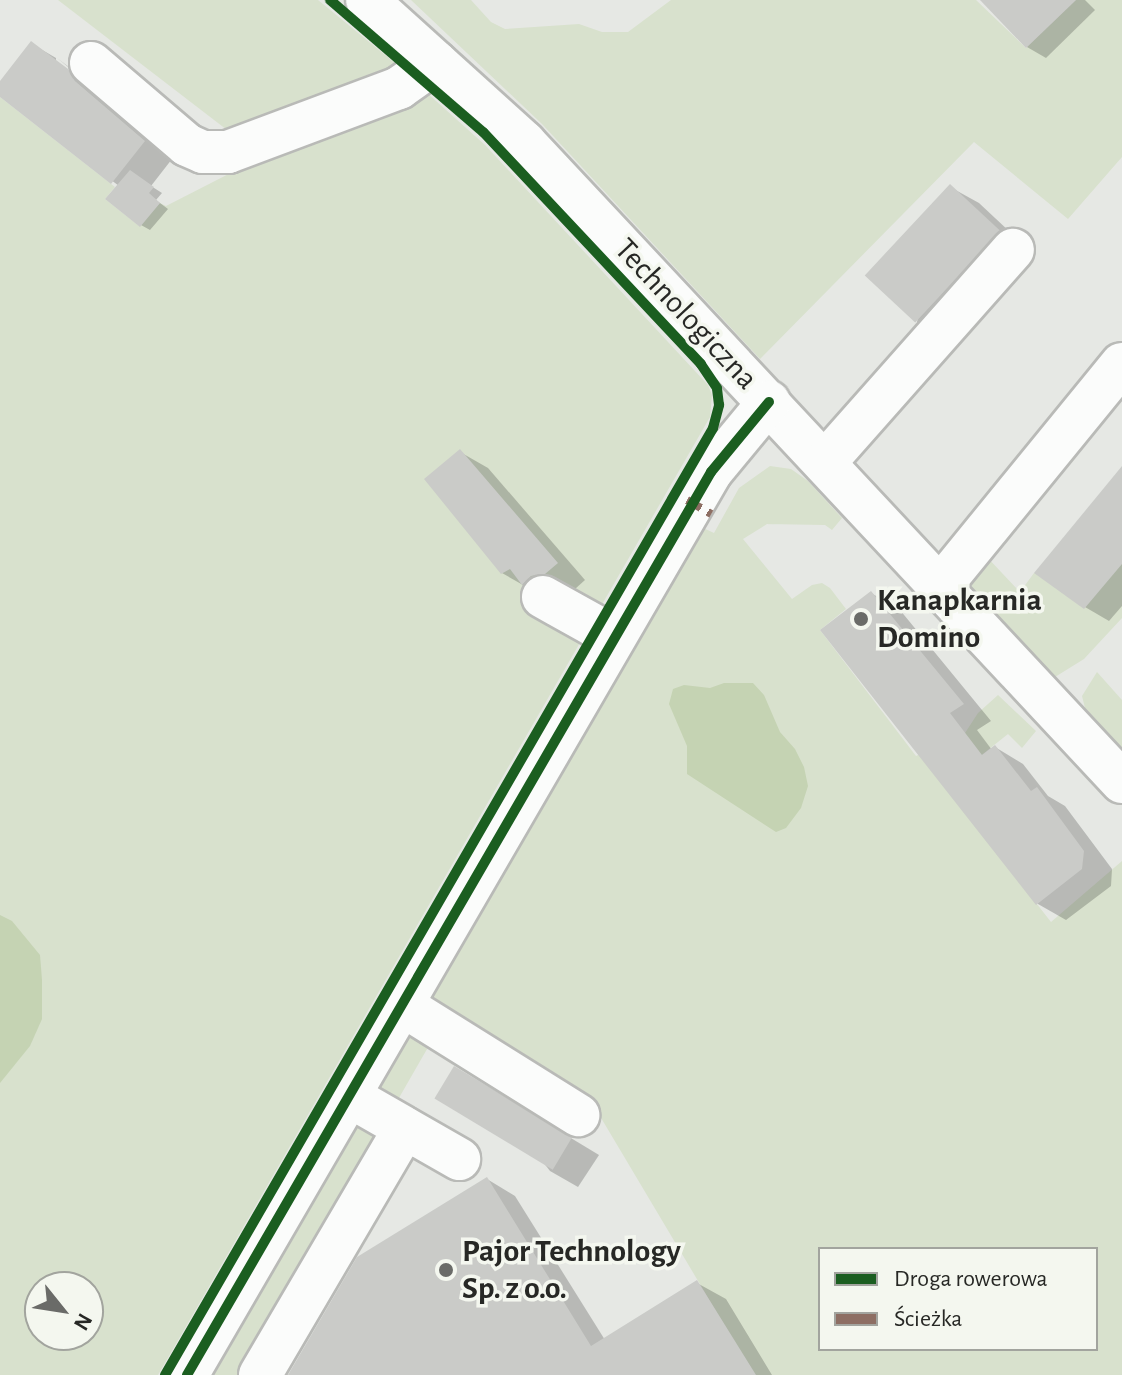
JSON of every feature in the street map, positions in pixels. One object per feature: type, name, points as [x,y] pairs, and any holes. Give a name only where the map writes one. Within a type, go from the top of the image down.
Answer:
[{"type":"street","name":"Technologiczna","points":[[367,0],[524,142],[826,461],[939,588],[1122,782]]},
{"type":"street","points":[[91,63],[187,145],[203,152],[228,152],[399,88],[436,62]]},
{"type":"street","points":[[826,461],[1013,250]]},
{"type":"street","points":[[939,588],[1122,364]]},
{"type":"street","points":[[187,1375],[711,472],[769,402]]},
{"type":"street","points":[[543,597],[615,637]]},
{"type":"street","points":[[402,1005],[578,1115]]},
{"type":"street","points":[[349,1096],[459,1159]]},
{"type":"street","points":[[260,1375],[405,1128]]},
{"type":"green space","points":[[58,0],[318,0],[401,68],[231,133]]},
{"type":"green space","points":[[411,0],[471,0],[491,22],[505,29],[579,24],[602,32],[628,32],[671,0],[976,0],[1026,48],[1076,0],[1122,0],[1122,157],[1068,219],[974,142],[760,359],[542,124]]},
{"type":"green space","points":[[426,92],[485,145],[708,385],[712,395],[710,417],[158,1375],[0,1375],[0,97],[115,187],[105,199],[139,226],[160,203],[166,206],[268,154]]},
{"type":"green space","points":[[770,466],[791,469],[808,481],[842,518],[832,530],[825,525],[767,524],[743,539],[792,599],[812,585],[822,583],[830,588],[846,609],[820,630],[916,756],[965,733],[978,713],[998,695],[1036,731],[1022,748],[1008,734],[944,785],[1051,922],[1122,861],[1122,1375],[754,1375],[588,1096],[450,1009],[240,1375],[212,1375],[701,527],[714,533],[739,488]]},
{"type":"green space","points":[[986,556],[1020,592],[1034,573],[1122,564],[1122,618],[1084,659],[1055,677],[964,580]]},
{"type":"green space","points":[[1097,672],[1122,700],[1122,749],[1085,708],[1082,696]]},
{"type":"green space","points":[[724,683],[753,683],[764,695],[780,732],[795,749],[804,767],[808,786],[801,808],[786,828],[776,832],[687,774],[687,746],[669,704],[673,689],[684,685],[710,688]]},
{"type":"green space","points":[[0,915],[12,921],[40,955],[42,1019],[30,1046],[0,1083]]},
{"type":"building","points":[[980,0],[1076,0],[1026,48]]},
{"type":"building","points":[[31,41],[68,69],[75,81],[145,141],[111,184],[0,97],[0,81]]},
{"type":"building","points":[[130,170],[154,187],[149,193],[160,203],[140,227],[105,199]]},
{"type":"building","points":[[950,184],[1000,231],[915,322],[865,275]]},
{"type":"building","points":[[460,449],[558,563],[545,574],[531,576],[522,585],[510,569],[501,574],[424,479]]},
{"type":"building","points":[[1122,466],[1122,564],[1084,609],[1034,573]]},
{"type":"building","points":[[871,591],[964,704],[950,713],[982,755],[995,745],[1031,791],[1037,787],[1084,851],[1082,869],[1036,905],[820,630]]},
{"type":"building","points":[[454,1066],[572,1137],[553,1170],[434,1099]]},
{"type":"building","name":"Pajor Technology Sp. z o.o.","points":[[487,1177],[591,1346],[697,1280],[756,1375],[288,1375],[357,1257]]},
{"type":"marked path","points":[[687,500],[711,514]]},
{"type":"cycle path","points":[[165,1375],[713,428],[719,405],[717,388],[701,364],[483,132],[330,0]]},
{"type":"cycle path","points":[[187,1375],[711,472],[769,402]]},
{"type":"place","name":"Kanapkarnia Domino","points":[[861,619]]},
{"type":"place","name":"Pajor Technology Sp. z o.o.","points":[[446,1270]]}]
